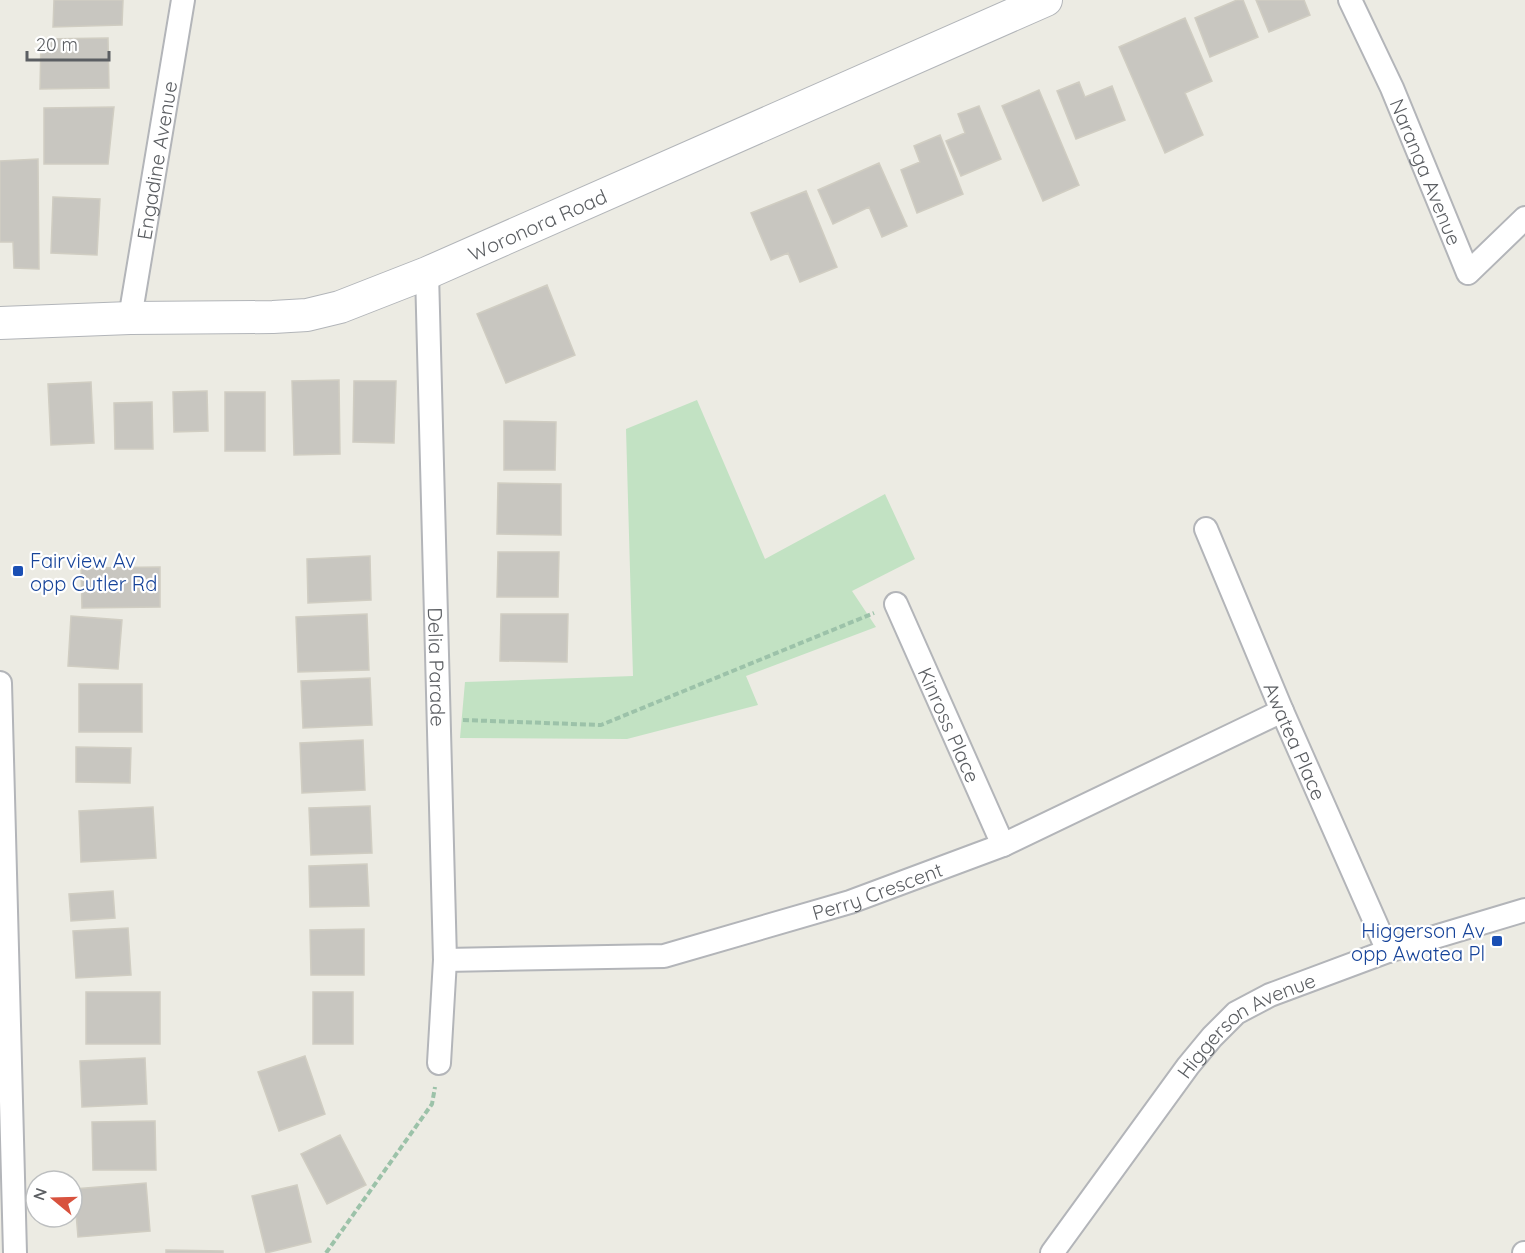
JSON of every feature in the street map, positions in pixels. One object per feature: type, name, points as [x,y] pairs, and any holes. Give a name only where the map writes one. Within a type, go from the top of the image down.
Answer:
[{"type":"street","name":"Engadine Avenue","points":[[130,318],[183,0]]},
{"type":"street","name":"Woronora Road","points":[[0,323],[130,318],[273,317],[307,315],[340,308],[427,273],[1046,0]]},
{"type":"street","name":"Naranga Avenue","points":[[1350,0],[1392,88],[1468,273],[1525,218]]},
{"type":"street","name":"Delia Parade","points":[[427,273],[445,960],[439,1063]]},
{"type":"street","name":"Awatea Place","points":[[1206,529],[1282,711],[1388,951]]},
{"type":"street","name":"Kinross Place","points":[[896,604],[1003,845]]},
{"type":"street","points":[[0,683],[15,1253]]},
{"type":"street","name":"Perry Crescent","points":[[445,960],[664,956],[850,902],[1003,845],[1282,711]]},
{"type":"street","name":"Higgerson Avenue","points":[[1052,1253],[1188,1066],[1236,1013],[1270,995],[1388,951],[1525,910]]},
{"type":"path","points":[[438,720],[601,725],[896,604]]},
{"type":"path","points":[[326,1253],[432,1104],[439,1063]]},
{"type":"green space","points":[[697,400],[765,559],[885,494],[915,559],[852,591],[876,627],[746,676],[758,705],[627,739],[460,738],[465,682],[633,676],[626,429]]},
{"type":"building","points":[[54,0],[123,0],[122,25],[53,27]]},
{"type":"building","points":[[1237,0],[1243,0],[1258,37],[1210,57],[1195,18]]},
{"type":"building","points":[[1256,0],[1304,0],[1310,15],[1269,32]]},
{"type":"building","points":[[1185,18],[1212,81],[1185,93],[1203,135],[1165,153],[1119,47]]},
{"type":"building","points":[[108,38],[109,88],[40,89],[41,39]]},
{"type":"building","points":[[1079,82],[1085,97],[1112,86],[1125,120],[1076,139],[1057,91]]},
{"type":"building","points":[[1039,90],[1079,185],[1043,201],[1002,106]]},
{"type":"building","points":[[979,106],[1001,159],[961,176],[946,141],[965,133],[958,114]]},
{"type":"building","points":[[114,107],[108,164],[44,164],[44,108]]},
{"type":"building","points":[[940,135],[963,194],[917,213],[901,170],[920,162],[914,146]]},
{"type":"building","points":[[38,159],[39,269],[14,268],[13,242],[0,242],[0,161]]},
{"type":"building","points":[[879,163],[907,226],[882,237],[869,207],[833,224],[818,190]]},
{"type":"building","points":[[806,191],[837,267],[800,282],[788,253],[771,260],[751,213]]},
{"type":"building","points":[[53,197],[100,199],[97,255],[51,253]]},
{"type":"building","points":[[547,285],[575,355],[506,383],[477,314]]},
{"type":"building","points":[[339,380],[340,454],[294,455],[292,381]]},
{"type":"building","points":[[354,381],[396,381],[394,443],[353,442]]},
{"type":"building","points":[[91,382],[94,443],[51,445],[48,384]]},
{"type":"building","points":[[207,391],[208,431],[174,432],[173,392]]},
{"type":"building","points":[[225,392],[265,392],[265,451],[225,451]]},
{"type":"building","points":[[152,402],[153,449],[115,449],[114,403]]},
{"type":"building","points":[[504,421],[556,422],[555,470],[504,470]]},
{"type":"building","points":[[498,483],[561,484],[561,535],[497,534]]},
{"type":"building","points":[[498,552],[559,552],[558,597],[497,597]]},
{"type":"building","points":[[370,556],[371,600],[308,603],[307,559]]},
{"type":"building","points":[[160,567],[160,607],[82,608],[81,568]]},
{"type":"building","points":[[367,614],[369,670],[298,672],[296,617]]},
{"type":"building","points":[[501,614],[568,614],[567,662],[500,661]]},
{"type":"building","points":[[71,616],[122,620],[118,669],[68,666]]},
{"type":"building","points":[[370,678],[372,725],[303,728],[301,681]]},
{"type":"building","points":[[79,684],[142,684],[142,732],[79,732]]},
{"type":"building","points":[[363,740],[365,790],[302,793],[300,743]]},
{"type":"building","points":[[76,747],[131,748],[130,783],[76,782]]},
{"type":"building","points":[[370,806],[372,853],[311,855],[309,808]]},
{"type":"building","points":[[153,807],[156,858],[81,862],[79,811]]},
{"type":"building","points":[[367,864],[369,906],[310,907],[309,866]]},
{"type":"building","points":[[113,891],[115,918],[71,921],[69,894]]},
{"type":"building","points":[[128,928],[131,975],[76,978],[73,931]]},
{"type":"building","points":[[364,929],[364,975],[311,975],[310,930]]},
{"type":"building","points":[[86,992],[160,992],[160,1044],[86,1044]]},
{"type":"building","points":[[313,992],[353,992],[353,1044],[313,1044]]},
{"type":"building","points":[[305,1056],[325,1114],[279,1131],[258,1072]]},
{"type":"building","points":[[145,1058],[147,1104],[82,1107],[80,1061]]},
{"type":"building","points":[[155,1121],[156,1170],[93,1170],[92,1122]]},
{"type":"building","points":[[340,1135],[366,1185],[327,1204],[301,1154]]},
{"type":"building","points":[[146,1183],[150,1231],[78,1237],[77,1229],[84,1229],[84,1188]]},
{"type":"building","points":[[297,1185],[311,1242],[266,1253],[252,1196]]},
{"type":"building","points":[[166,1250],[223,1251],[223,1253],[166,1253]]},
{"type":"place","name":"Fairview Av opp Cutler Rd","points":[[18,571]]},
{"type":"place","name":"Higgerson Av opp Awatea Pl","points":[[1497,941]]}]
